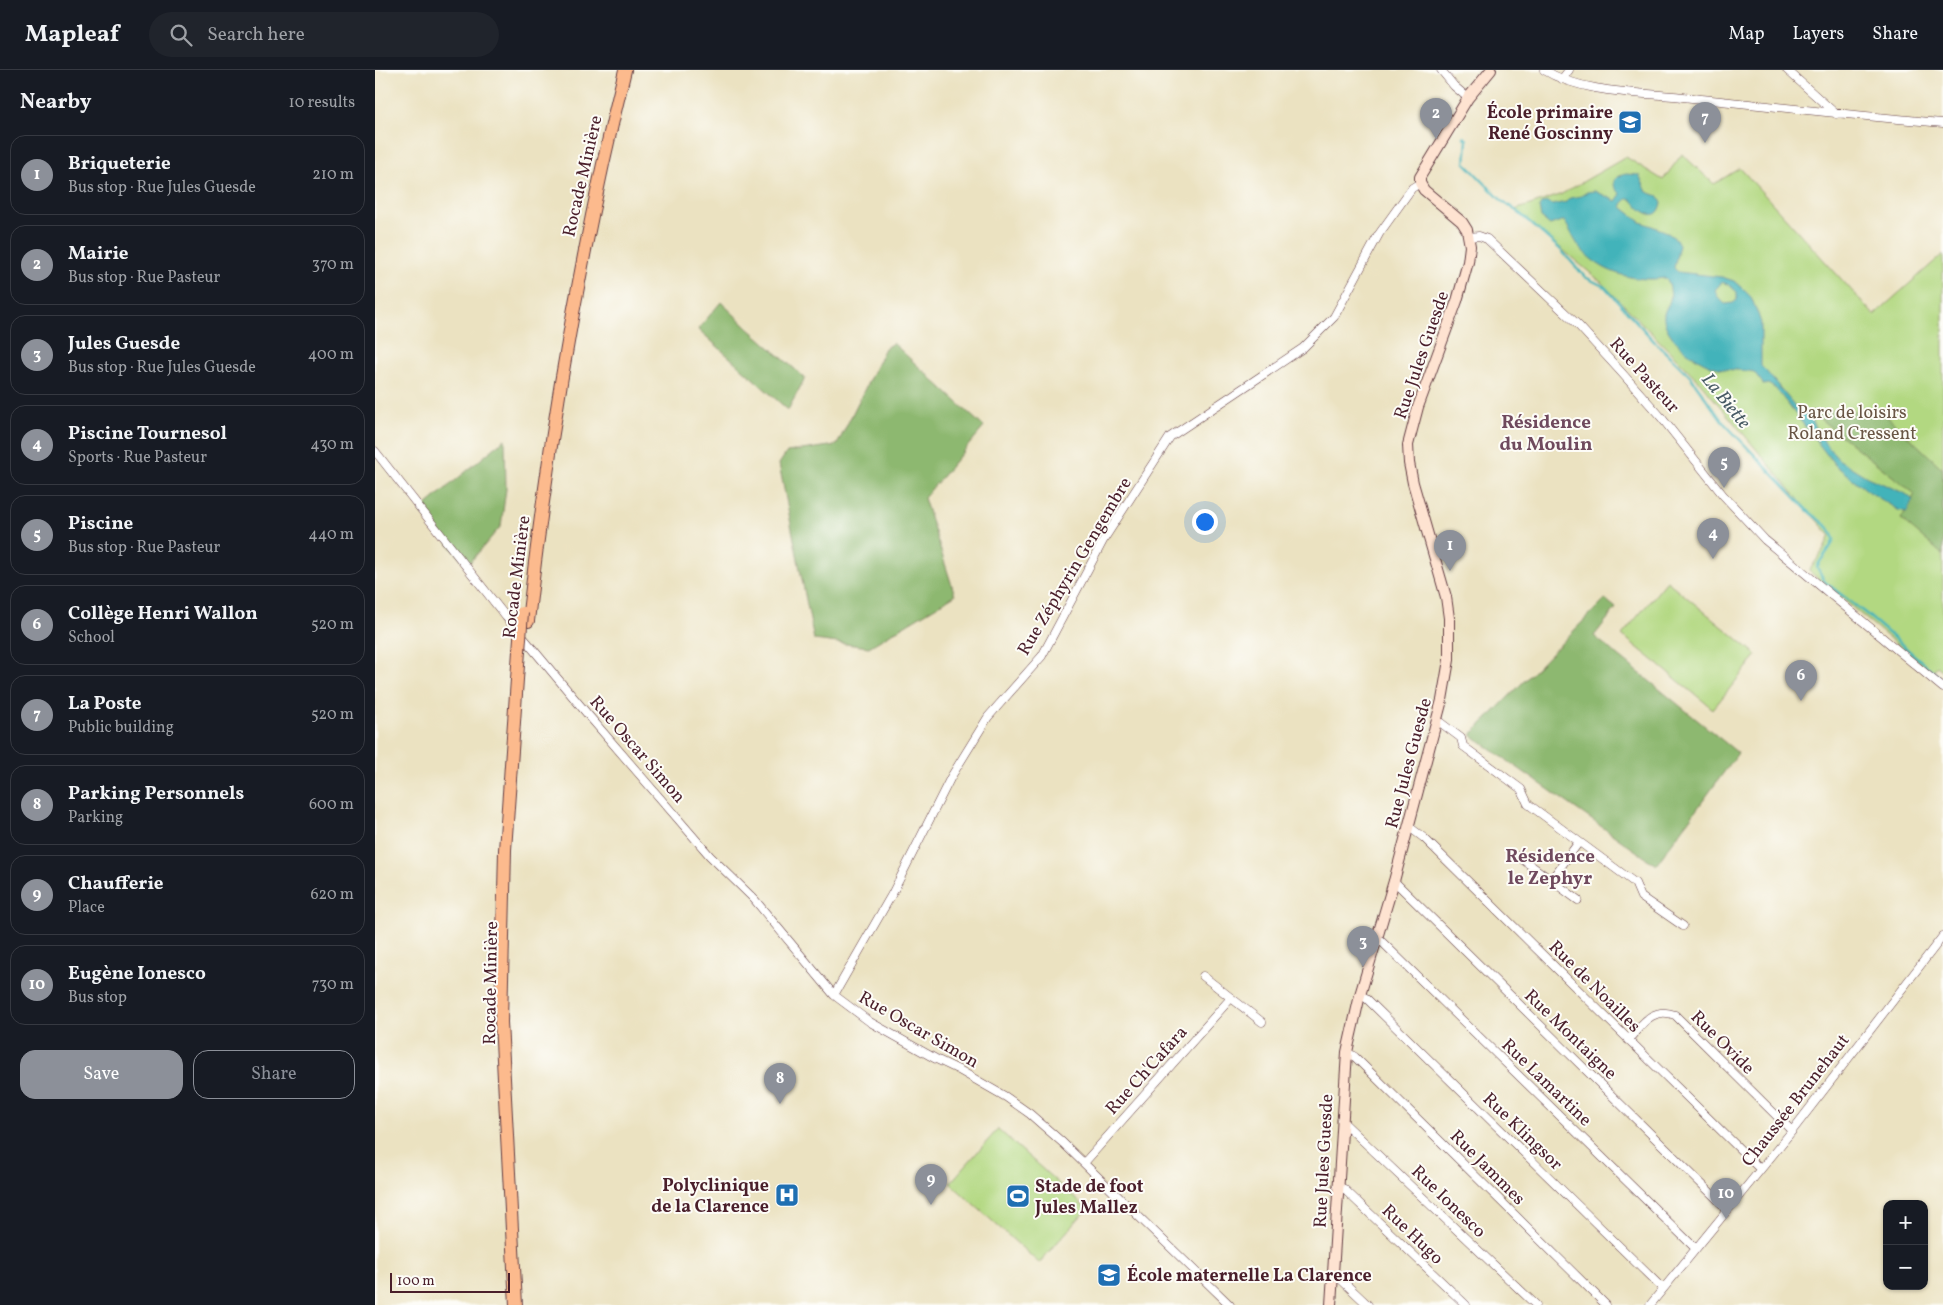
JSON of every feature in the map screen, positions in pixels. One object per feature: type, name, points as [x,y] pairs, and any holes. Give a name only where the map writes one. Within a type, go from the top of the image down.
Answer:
[{"type":"highway","name":"Rocade Minière","points":[[516,1299],[505,1095],[508,912],[521,653],[543,441],[556,357],[590,185],[617,70]]},
{"type":"highway","name":"Rocade Minière","points":[[525,617],[566,346],[590,222],[625,70]]},
{"type":"main road","points":[[1469,237],[1462,222],[1429,195],[1420,183],[1420,177],[1468,98],[1491,70]]},
{"type":"main road","name":"Rue Jules Guesde","points":[[1331,1305],[1341,1120],[1347,1052],[1437,720],[1449,660],[1449,618],[1443,582],[1413,483],[1408,445],[1418,407],[1457,301],[1468,262],[1469,237]]},
{"type":"street","points":[[1441,70],[1454,86],[1468,98]]},
{"type":"street","points":[[1543,70],[1562,79],[1606,89],[1943,124]]},
{"type":"street","points":[[1562,79],[1569,70]]},
{"type":"street","points":[[1787,70],[1836,114]]},
{"type":"street","name":"Rue Zéphyrin Gengembre","points":[[834,995],[892,894],[951,777],[988,717],[1042,656],[1104,539],[1170,437],[1303,348],[1334,317],[1379,234],[1413,188],[1420,183]]},
{"type":"street","name":"Rue Pasteur","points":[[1469,237],[1479,236],[1487,239],[1579,326],[1661,417],[1723,495],[1765,540],[1943,688]]},
{"type":"street","name":"Rue Oscar Simon","points":[[375,451],[541,659],[704,849],[754,899],[834,995],[870,1022],[1005,1097],[1041,1123],[1231,1305]]},
{"type":"street","points":[[1437,720],[1461,738],[1463,746],[1521,789],[1528,804],[1635,883],[1641,897],[1683,926]]},
{"type":"street","name":"Rue de Noailles","points":[[1408,826],[1431,845],[1760,1169]]},
{"type":"street","points":[[1551,880],[1579,842]]},
{"type":"street","points":[[1519,856],[1578,900]]},
{"type":"street","name":"Rue Montaigne","points":[[1394,880],[1727,1209]]},
{"type":"street","name":"Chaussée Brunehaut","points":[[1650,1305],[1792,1131],[1943,936]]},
{"type":"street","name":"Rue Lamartine","points":[[1377,937],[1695,1248]]},
{"type":"street","points":[[1203,976],[1262,1022]]},
{"type":"street","name":"Rue Klingsor","points":[[1361,995],[1663,1289]]},
{"type":"street","name":"Rue Ch'Cafara","points":[[1084,1163],[1231,998]]},
{"type":"street","name":"Rue Ovide","points":[[1628,1040],[1653,1015],[1659,1012],[1675,1015],[1792,1131]]},
{"type":"street","name":"Rue Jammes","points":[[1347,1052],[1355,1057],[1606,1305]]},
{"type":"street","name":"Rue Ionesco","points":[[1341,1120],[1536,1305]]},
{"type":"street","name":"Rue Hugo","points":[[1337,1186],[1344,1189],[1466,1305]]},
{"type":"street","points":[[1333,1272],[1368,1305]]},
{"type":"green space","name":"Parc de loisirs Roland Cressent","points":[[1682,154],[1714,184],[1740,168],[1874,315],[1943,254],[1943,671],[1937,666],[1931,673],[1809,571],[1824,549],[1830,535],[1698,380],[1600,281],[1515,210],[1560,195],[1626,157],[1663,180]]},
{"type":"green space","points":[[721,302],[805,378],[788,410],[698,329]]},
{"type":"green space","points":[[893,343],[984,427],[924,498],[955,595],[869,647],[814,640],[779,464],[787,452],[837,445],[885,348]]},
{"type":"green space","points":[[1810,411],[1881,411],[1943,469],[1943,555],[1901,519],[1915,494]]},
{"type":"green space","points":[[505,439],[506,489],[501,526],[467,566],[420,510]]},
{"type":"green space","points":[[1667,581],[1757,655],[1713,709],[1622,635]]},
{"type":"green space","points":[[1605,599],[1616,608],[1594,636],[1738,753],[1656,865],[1471,735]]},
{"type":"green space","name":"Stade de foot Jules Mallez","points":[[998,1129],[1087,1209],[1039,1263],[950,1183]]},
{"type":"water","points":[[1626,174],[1639,175],[1647,192],[1658,196],[1662,203],[1660,210],[1656,213],[1652,214],[1643,211],[1631,199],[1627,199],[1622,204],[1622,207],[1641,222],[1665,231],[1676,239],[1679,245],[1674,268],[1678,272],[1722,277],[1734,281],[1751,297],[1761,323],[1761,366],[1799,411],[1810,417],[1825,443],[1838,459],[1867,477],[1906,494],[1913,500],[1907,512],[1898,510],[1868,491],[1835,465],[1776,389],[1768,384],[1764,385],[1754,372],[1715,367],[1699,360],[1682,347],[1668,331],[1665,322],[1664,314],[1671,295],[1666,278],[1643,279],[1622,275],[1602,267],[1585,253],[1564,221],[1550,225],[1541,218],[1539,207],[1542,203],[1549,202],[1552,205],[1566,202],[1570,198],[1581,196],[1587,192],[1595,191],[1616,201],[1621,194],[1615,188],[1614,182]],"holes":[[[1722,282],[1737,292],[1737,300],[1733,303],[1725,304],[1718,297],[1715,290]]]},
{"type":"waterway","name":"La Biette","points":[[1464,137],[1467,140],[1465,163],[1502,201],[1518,212],[1560,249],[1585,277],[1605,287],[1652,339],[1690,376],[1722,421],[1807,510],[1829,528],[1834,539],[1817,567],[1825,582],[1865,613],[1943,680]]},
{"type":"place","name":"École primaire René Goscinny","points":[[1630,122]]},
{"type":"place","name":"Mairie","points":[[1436,139]]},
{"type":"place","name":"La Poste","points":[[1705,143]]},
{"type":"place","name":"Piscine","points":[[1724,488]]},
{"type":"place","name":"Piscine Tournesol","points":[[1713,559]]},
{"type":"place","name":"Briqueterie","points":[[1450,571]]},
{"type":"place","name":"Collège Henri Wallon","points":[[1801,701]]},
{"type":"place","name":"Jules Guesde","points":[[1363,967]]},
{"type":"place","name":"Parking Personnels","points":[[780,1104]]},
{"type":"place","name":"Polyclinique de la Clarence","points":[[787,1195]]},
{"type":"place","name":"Stade de foot Jules Mallez","points":[[1018,1196]]},
{"type":"place","name":"Chaufferie","points":[[931,1205]]},
{"type":"place","name":"Eugène Ionesco","points":[[1726,1219]]},
{"type":"place","name":"École maternelle La Clarence","points":[[1109,1275]]},
{"type":"district","name":"Résidence du Moulin","points":[[1546,432]]},
{"type":"district","name":"Résidence le Zephyr","points":[[1550,866]]}]
